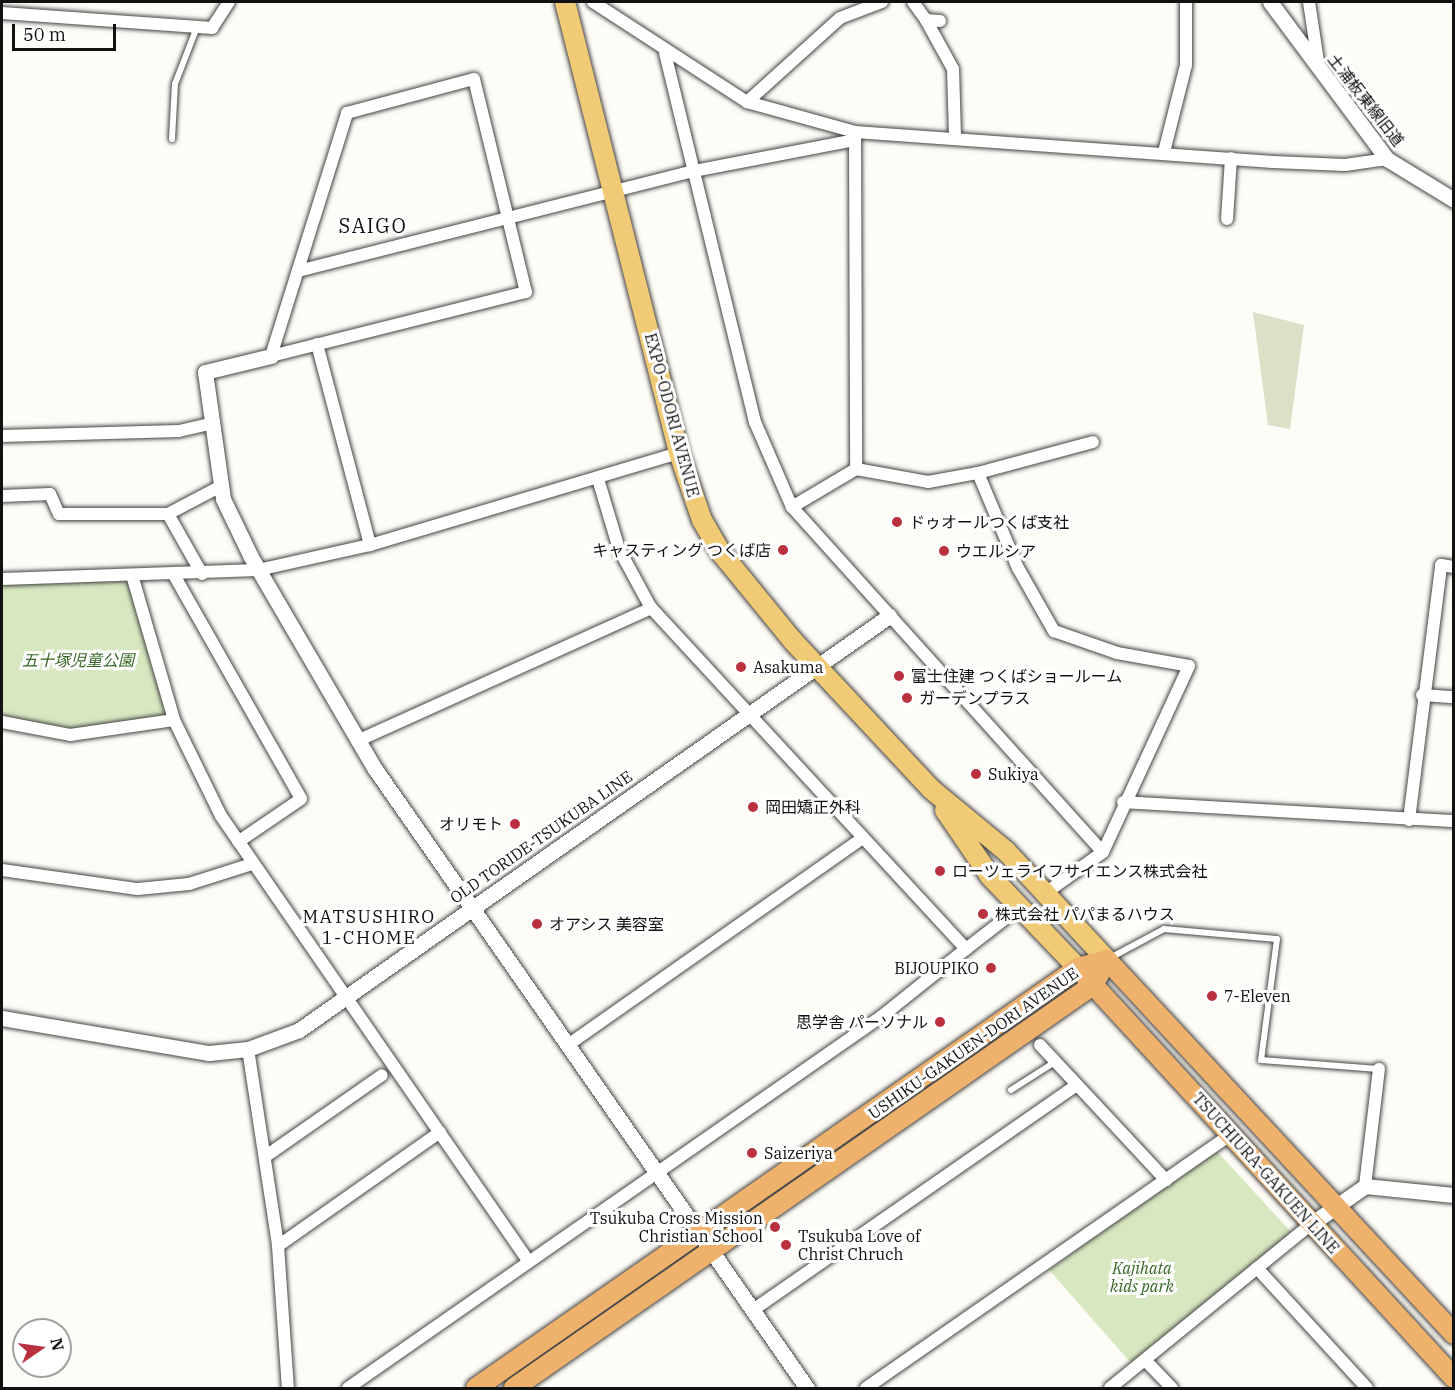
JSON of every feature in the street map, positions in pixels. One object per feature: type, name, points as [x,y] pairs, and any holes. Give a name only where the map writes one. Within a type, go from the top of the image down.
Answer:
[{"type":"highway","name":"USHIKU-GAKUEN-DORI AVENUE","points":[[476,1389],[1078,968],[1107,960]]},
{"type":"highway","name":"USHIKU-GAKUEN-DORI AVENUE","points":[[514,1389],[1093,985],[1107,960]]},
{"type":"highway","name":"TSUCHIURA-GAKUEN LINE","points":[[1107,960],[1454,1334]]},
{"type":"highway","name":"TSUCHIURA-GAKUEN LINE","points":[[1078,968],[1454,1378]]},
{"type":"main road","name":"EXPO-ODORI AVENUE","points":[[565,2],[679,453],[702,520],[722,554],[817,666],[931,789],[1047,892],[1107,960]]},
{"type":"main road","name":"EXPO-ODORI AVENUE","points":[[931,789],[990,876],[1078,968]]},
{"type":"street","points":[[2,13],[212,28],[229,2]]},
{"type":"street","points":[[593,2],[665,53],[747,102],[855,136]]},
{"type":"street","points":[[747,102],[840,18],[882,2]]},
{"type":"street","points":[[913,2],[926,20],[953,69],[955,137]]},
{"type":"street","points":[[1164,152],[1186,65],[1186,2]]},
{"type":"street","name":"土浦板東線旧道","points":[[1270,2],[1387,159],[1454,200]]},
{"type":"street","points":[[1309,2],[1319,69]]},
{"type":"street","points":[[926,20],[940,21]]},
{"type":"street","points":[[665,53],[755,422],[792,507],[1103,852]]},
{"type":"street","points":[[271,356],[347,113],[474,79],[526,292],[271,356],[205,372],[209,424],[220,486],[258,570],[357,741],[807,1389]]},
{"type":"street","points":[[855,136],[856,468]]},
{"type":"street","points":[[298,271],[694,171],[855,136],[955,137],[1345,165],[1387,159]]},
{"type":"street","points":[[1227,219],[1231,158]]},
{"type":"street","points":[[317,344],[370,544]]},
{"type":"street","points":[[2,436],[179,431],[209,424]]},
{"type":"street","points":[[792,507],[856,468],[928,482],[978,473],[1093,442]]},
{"type":"street","points":[[2,579],[174,575],[258,570],[370,544],[598,479],[679,453]]},
{"type":"street","points":[[978,473],[1018,568],[1054,631],[1118,653],[1189,666],[1123,802],[1103,852],[1047,892]]},
{"type":"street","points":[[598,479],[619,549],[651,608],[966,950]]},
{"type":"street","points":[[2,496],[50,495],[59,514],[168,514],[220,486]]},
{"type":"street","points":[[168,514],[202,574]]},
{"type":"street","points":[[1410,820],[1422,695],[1441,565],[1454,567]]},
{"type":"street","points":[[132,575],[174,720],[238,843],[529,1262]]},
{"type":"street","points":[[174,575],[301,799],[238,843]]},
{"type":"street","points":[[357,741],[651,608]]},
{"type":"street","name":"OLD TORIDE-TSUKUBA LINE","points":[[2,1018],[209,1053],[248,1049],[299,1030],[889,616]]},
{"type":"street","points":[[1422,695],[1454,697]]},
{"type":"street","points":[[2,722],[70,735],[174,720]]},
{"type":"street","points":[[1123,802],[1454,821]]},
{"type":"street","points":[[568,1045],[862,838]]},
{"type":"street","points":[[2,870],[138,889],[189,884],[252,864]]},
{"type":"street","points":[[348,1389],[882,1016],[1006,918]]},
{"type":"street","points":[[1040,1045],[1166,1180]]},
{"type":"street","points":[[248,1049],[278,1246],[288,1389]]},
{"type":"street","points":[[1365,1186],[1379,1069]]},
{"type":"street","points":[[266,1156],[382,1075]]},
{"type":"street","points":[[753,1310],[1077,1085]]},
{"type":"street","points":[[278,1246],[440,1132]]},
{"type":"street","points":[[867,1389],[1231,1134]]},
{"type":"street","points":[[1110,1389],[1311,1224],[1365,1186],[1454,1195]]},
{"type":"street","points":[[1257,1268],[1367,1389]]},
{"type":"street","points":[[1145,1360],[1172,1389]]},
{"type":"lane","points":[[172,139],[175,84],[197,27]]},
{"type":"lane","points":[[1107,960],[1164,929],[1277,939],[1260,1060],[1379,1069]]},
{"type":"lane","points":[[1011,1090],[1055,1062]]},
{"type":"green space","points":[[1253,312],[1304,325],[1290,429],[1268,425]]},
{"type":"green space","name":"五十塚児童公園","points":[[132,575],[174,720],[100,735],[2,722],[2,579]]},
{"type":"green space","name":"Kajihata kids park","points":[[1216,1150],[1292,1233],[1131,1363],[1049,1270]]},
{"type":"place","name":"ドゥオールつくば支社","points":[[897,522]]},
{"type":"place","name":"キャスティング つくば店","points":[[783,550]]},
{"type":"place","name":"ウエルシア","points":[[944,551]]},
{"type":"place","name":"Asakuma","points":[[741,667]]},
{"type":"place","name":"富士住建 つくばショールーム","points":[[899,676]]},
{"type":"place","name":"ガーデンプラス","points":[[907,698]]},
{"type":"place","name":"Sukiya","points":[[976,774]]},
{"type":"place","name":"岡田矯正外科","points":[[753,807]]},
{"type":"place","name":"オリモト","points":[[515,824]]},
{"type":"place","name":"ローツェライフサイエンス株式会社","points":[[940,871]]},
{"type":"place","name":"株式会社 パパまるハウス","points":[[983,914]]},
{"type":"place","name":"オアシス 美容室","points":[[537,924]]},
{"type":"place","name":"BIJOUPIKO","points":[[991,968]]},
{"type":"place","name":"7-Eleven","points":[[1212,996]]},
{"type":"place","name":"思学舎 パーソナル","points":[[940,1022]]},
{"type":"place","name":"Saizeriya","points":[[752,1153]]},
{"type":"place","name":"Tsukuba Cross Mission Christian School","points":[[775,1227]]},
{"type":"place","name":"Tsukuba Love of Christ Chruch","points":[[786,1245]]},
{"type":"district","name":"SAIGO","points":[[373,225]]},
{"type":"district","name":"MATSUSHIRO 1-CHOME","points":[[369,928]]}]
